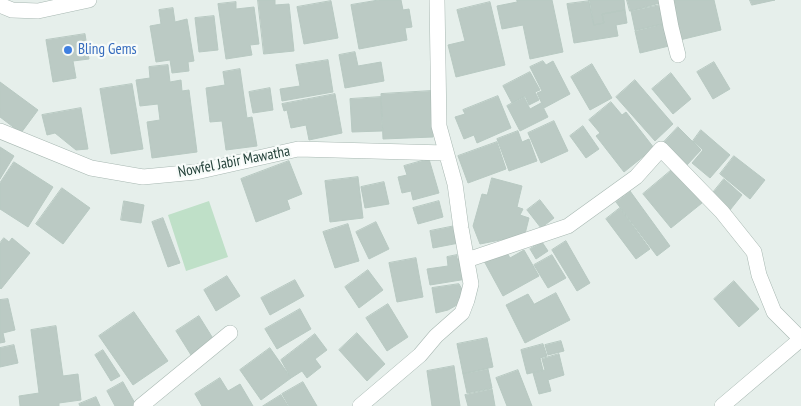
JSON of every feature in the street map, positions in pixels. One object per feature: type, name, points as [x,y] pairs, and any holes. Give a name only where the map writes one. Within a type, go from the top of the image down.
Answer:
[{"type":"street","points":[[0,5],[12,10],[38,11],[89,0]]},
{"type":"street","points":[[360,406],[420,355],[436,336],[462,313],[471,284],[455,184],[446,153],[438,110],[437,0]]},
{"type":"street","points":[[666,0],[678,55]]},
{"type":"street","name":"Nowfel Jabir Mawatha","points":[[0,131],[91,168],[143,177],[196,172],[298,150],[446,153]]},
{"type":"street","points":[[467,260],[568,226],[636,177],[661,149],[722,212],[754,252],[754,279],[774,312],[801,339],[722,406]]},
{"type":"street","points":[[141,406],[230,334]]},
{"type":"green space","points":[[209,201],[228,257],[186,271],[168,215]]},
{"type":"building","points":[[258,0],[275,0],[275,5],[289,4],[294,51],[264,54]]},
{"type":"building","points":[[379,0],[401,0],[403,10],[409,9],[412,27],[405,28],[407,40],[359,49],[351,5]]},
{"type":"building","points":[[517,0],[552,0],[563,52],[530,59],[523,25],[502,29],[497,6],[517,2]]},
{"type":"building","points":[[589,0],[624,0],[625,10],[602,14],[604,23],[594,25]]},
{"type":"building","points":[[627,0],[659,0],[660,3],[630,11]]},
{"type":"building","points":[[671,0],[714,0],[721,30],[680,40]]},
{"type":"building","points":[[750,0],[775,0],[752,5]]},
{"type":"building","points":[[331,1],[338,38],[304,44],[297,7]]},
{"type":"building","points":[[590,1],[594,25],[604,23],[602,14],[625,10],[627,23],[616,25],[618,36],[574,43],[567,4]]},
{"type":"building","points":[[236,2],[236,9],[254,7],[259,44],[250,45],[252,55],[226,59],[218,4]]},
{"type":"building","points":[[490,2],[505,65],[456,77],[448,45],[465,41],[457,10]]},
{"type":"building","points":[[660,5],[664,24],[635,30],[631,11]]},
{"type":"building","points":[[173,8],[175,22],[187,19],[194,61],[188,62],[189,71],[172,73],[170,60],[156,62],[150,26],[161,24],[159,10]]},
{"type":"building","points":[[214,16],[218,50],[199,52],[195,18]]},
{"type":"building","points":[[664,24],[669,46],[640,53],[635,31]]},
{"type":"building","name":"Bling Gems","points":[[85,34],[89,59],[73,61],[76,78],[53,82],[46,40]]},
{"type":"building","points":[[355,52],[358,66],[381,62],[384,81],[345,88],[339,55]]},
{"type":"building","points":[[328,60],[333,92],[282,101],[280,89],[300,86],[296,65]]},
{"type":"building","points":[[543,61],[546,65],[553,61],[570,94],[544,108],[537,93],[542,91],[530,67]]},
{"type":"building","points":[[714,62],[730,89],[713,99],[697,72]]},
{"type":"building","points":[[592,64],[612,98],[590,110],[571,77]]},
{"type":"building","points":[[168,65],[170,82],[181,80],[182,91],[189,90],[197,152],[152,158],[147,122],[160,120],[158,104],[140,106],[136,80],[150,78],[149,67]]},
{"type":"building","points":[[240,69],[247,118],[252,117],[257,146],[226,150],[222,121],[210,122],[206,88],[225,85],[223,72]]},
{"type":"building","points":[[530,72],[540,90],[535,92],[539,100],[529,105],[525,96],[512,103],[503,86]]},
{"type":"building","points":[[671,73],[691,99],[673,114],[652,89]]},
{"type":"building","points":[[635,80],[673,124],[655,141],[616,97]]},
{"type":"building","points":[[0,82],[38,110],[21,133],[0,117]]},
{"type":"building","points":[[132,84],[143,149],[111,154],[100,89]]},
{"type":"building","points":[[270,88],[273,110],[253,113],[249,92]]},
{"type":"building","points":[[431,91],[433,137],[383,139],[381,94]]},
{"type":"building","points":[[335,94],[342,133],[309,140],[306,125],[291,128],[287,110],[284,111],[282,104]]},
{"type":"building","points":[[498,96],[511,128],[477,143],[474,135],[464,139],[455,117],[465,114],[463,110]]},
{"type":"building","points":[[381,97],[382,131],[352,132],[350,99]]},
{"type":"building","points":[[524,97],[530,109],[541,103],[548,117],[520,131],[507,106]]},
{"type":"building","points":[[611,102],[622,115],[626,112],[654,148],[624,172],[596,136],[600,133],[589,120]]},
{"type":"building","points":[[81,108],[88,149],[76,150],[55,133],[47,135],[42,115]]},
{"type":"building","points":[[554,121],[568,151],[541,163],[528,133]]},
{"type":"building","points":[[583,126],[599,149],[586,158],[570,136]]},
{"type":"building","points":[[678,127],[701,150],[687,165],[663,143]]},
{"type":"building","points":[[701,130],[730,155],[710,178],[692,163],[703,150],[693,141]]},
{"type":"building","points":[[518,131],[522,142],[529,139],[537,161],[509,171],[497,139]]},
{"type":"building","points":[[497,142],[506,169],[468,183],[458,156]]},
{"type":"building","points":[[0,147],[14,156],[0,179]]},
{"type":"building","points":[[734,156],[765,180],[750,199],[720,174]]},
{"type":"building","points":[[429,159],[439,193],[413,200],[411,191],[402,193],[398,177],[407,175],[404,166]]},
{"type":"building","points":[[289,161],[302,194],[287,200],[290,209],[256,222],[241,179]]},
{"type":"building","points":[[14,162],[53,187],[28,227],[0,209],[0,183]]},
{"type":"building","points":[[674,168],[702,203],[671,228],[643,194]]},
{"type":"building","points":[[358,177],[363,218],[330,222],[325,181]]},
{"type":"building","points":[[492,178],[522,186],[517,207],[523,209],[520,215],[529,218],[525,234],[480,244],[473,226],[482,194],[487,195]]},
{"type":"building","points":[[724,179],[742,195],[730,210],[711,195]]},
{"type":"building","points":[[384,182],[389,204],[365,208],[361,187]]},
{"type":"building","points":[[62,188],[90,208],[63,244],[36,224]]},
{"type":"building","points":[[630,191],[670,246],[657,256],[616,202]]},
{"type":"building","points":[[540,200],[554,218],[541,228],[527,210]]},
{"type":"building","points":[[124,201],[144,205],[141,223],[121,220]]},
{"type":"building","points":[[439,201],[443,217],[418,224],[413,208]]},
{"type":"building","points":[[620,208],[650,249],[636,259],[606,219]]},
{"type":"building","points":[[163,218],[180,263],[168,267],[152,222]]},
{"type":"building","points":[[376,222],[389,249],[369,259],[356,232]]},
{"type":"building","points":[[348,224],[359,261],[335,268],[323,232]]},
{"type":"building","points":[[455,226],[459,243],[433,248],[430,231]]},
{"type":"building","points":[[4,238],[9,242],[12,238],[30,253],[1,289],[0,243]]},
{"type":"building","points":[[566,241],[590,283],[577,291],[552,250]]},
{"type":"building","points":[[542,242],[548,251],[536,259],[530,249]]},
{"type":"building","points":[[505,249],[510,258],[524,250],[539,276],[503,296],[484,261]]},
{"type":"building","points":[[457,255],[457,259],[464,258],[467,279],[430,285],[427,269],[448,266],[447,257]]},
{"type":"building","points":[[552,255],[566,278],[548,288],[534,265]]},
{"type":"building","points":[[416,258],[423,297],[397,302],[389,263]]},
{"type":"building","points":[[368,270],[383,290],[359,308],[345,287]]},
{"type":"building","points":[[227,276],[240,296],[216,311],[204,290]]},
{"type":"building","points":[[295,280],[304,296],[270,315],[261,298]]},
{"type":"building","points":[[734,281],[759,309],[739,327],[714,299]]},
{"type":"building","points":[[459,284],[463,291],[457,305],[436,313],[432,288]]},
{"type":"building","points":[[556,293],[570,320],[525,343],[506,305],[528,294],[534,304]]},
{"type":"building","points":[[8,299],[15,330],[3,333],[5,342],[0,343],[0,300]]},
{"type":"building","points":[[388,304],[408,337],[387,351],[366,318]]},
{"type":"building","points":[[300,309],[311,329],[277,349],[265,329]]},
{"type":"building","points":[[134,312],[168,361],[133,385],[99,336]]},
{"type":"building","points":[[199,316],[214,340],[191,355],[176,331]]},
{"type":"building","points":[[56,326],[63,376],[78,374],[81,400],[59,403],[59,406],[20,406],[19,396],[39,393],[31,330]]},
{"type":"building","points":[[357,333],[385,364],[367,381],[339,350]]},
{"type":"building","points":[[315,334],[327,350],[315,359],[321,367],[307,378],[302,371],[291,378],[281,360]]},
{"type":"building","points":[[487,338],[493,367],[463,374],[457,344]]},
{"type":"building","points":[[561,341],[564,351],[548,355],[545,345]]},
{"type":"building","points":[[543,344],[547,356],[540,358],[543,370],[527,374],[521,350]]},
{"type":"building","points":[[14,345],[18,363],[0,367],[0,348]]},
{"type":"building","points":[[270,348],[291,378],[261,400],[240,370]]},
{"type":"building","points":[[103,350],[120,376],[111,381],[95,355]]},
{"type":"building","points":[[559,354],[564,375],[548,380],[551,391],[539,394],[533,373],[545,370],[542,359]]},
{"type":"building","points":[[454,366],[460,406],[432,406],[427,371]]},
{"type":"building","points":[[488,369],[492,388],[467,393],[463,374]]},
{"type":"building","points":[[518,370],[532,406],[507,406],[496,378]]},
{"type":"building","points":[[220,378],[228,391],[240,384],[253,406],[202,406],[195,394]]},
{"type":"building","points":[[123,382],[136,405],[115,406],[107,391]]},
{"type":"building","points":[[303,382],[317,406],[289,406],[282,394]]},
{"type":"building","points":[[492,389],[495,406],[468,406],[465,395]]},
{"type":"building","points":[[281,395],[288,406],[263,406]]},
{"type":"building","points":[[96,397],[100,406],[80,406],[79,404]]},
{"type":"place","name":"Bling Gems","points":[[68,50]]}]
